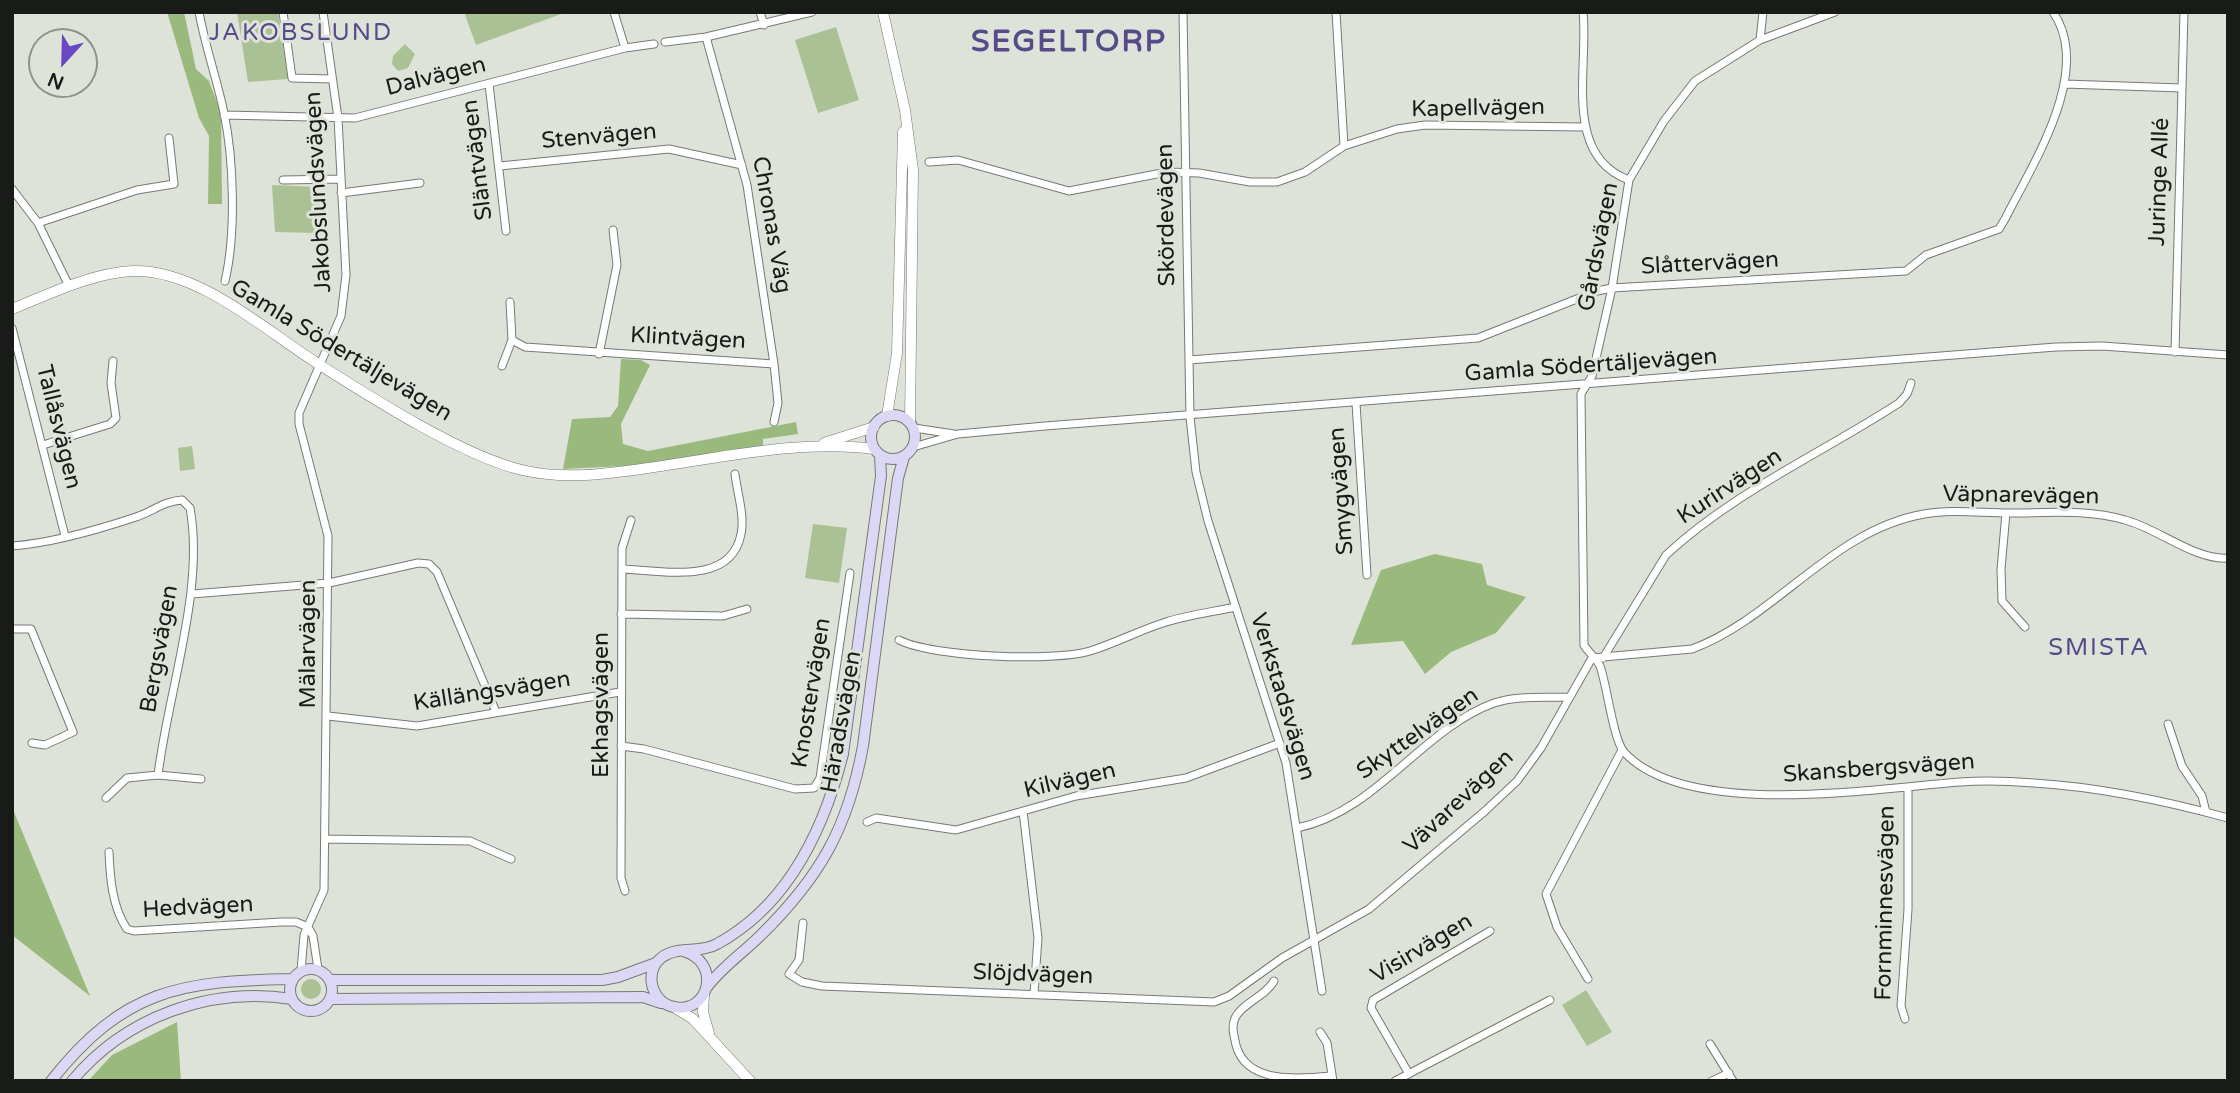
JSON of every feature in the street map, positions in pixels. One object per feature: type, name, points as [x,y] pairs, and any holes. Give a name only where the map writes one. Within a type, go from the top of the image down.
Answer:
[{"type":"main road","points":[[887,416],[900,416],[912,425],[913,447],[904,457],[889,459],[877,452],[871,437],[874,427],[887,416]]},
{"type":"main road","name":"Häradsvägen","points":[[683,951],[706,950],[720,943],[751,919],[781,890],[810,847],[828,805],[843,754],[881,475],[877,452]]},
{"type":"main road","name":"Häradsvägen","points":[[705,990],[808,885],[827,855],[849,806],[863,746],[898,478],[904,457]]},
{"type":"main road","points":[[51,1081],[100,1026],[161,993],[214,981],[296,975],[318,969],[331,980],[618,978],[656,963],[663,956],[683,951],[700,959],[705,967],[705,990],[692,1005],[669,1005],[643,997],[331,999],[319,1010],[308,1012],[292,999],[275,997],[217,1000],[165,1012],[114,1039],[72,1081]]},
{"type":"main road","points":[[656,963],[651,981],[657,997],[669,1005]]},
{"type":"main road","points":[[292,999],[296,975]]},
{"type":"main road","points":[[331,980],[331,999]]},
{"type":"street","points":[[199,12],[224,115],[232,212],[232,251],[225,281]]},
{"type":"street","points":[[283,12],[292,78],[332,79]]},
{"type":"street","name":"Jakobslundsvägen","points":[[320,366],[336,329],[344,301],[346,275],[338,118],[323,12]]},
{"type":"street","points":[[614,12],[625,48]]},
{"type":"street","points":[[760,12],[764,24]]},
{"type":"street","points":[[665,42],[706,37],[812,12]]},
{"type":"street","points":[[883,12],[905,110],[913,170],[912,425]]},
{"type":"street","name":"Skördevägen","points":[[1183,12],[1189,417]]},
{"type":"street","points":[[1336,12],[1344,146]]},
{"type":"street","points":[[1583,12],[1583,127],[1597,155],[1613,174],[1629,180]]},
{"type":"street","points":[[1760,40],[1763,12]]},
{"type":"street","name":"Gårdsvägen","points":[[1587,385],[1612,288],[1629,180],[1650,142],[1695,81],[1760,40],[1835,12]]},
{"type":"street","name":"Slåttervägen","points":[[1189,360],[1478,338],[1597,290],[1612,288],[1906,271],[1926,255],[1999,229],[2054,121],[2065,85],[2064,49],[2059,21],[2053,12]]},
{"type":"street","name":"Juringe Allé","points":[[2175,352],[2184,12]]},
{"type":"street","name":"Chronas Väg","points":[[706,37],[742,165],[774,363],[778,403],[774,422]]},
{"type":"street","name":"Dalvägen","points":[[224,115],[355,118],[625,48],[654,44]]},
{"type":"street","name":"Släntvägen","points":[[489,84],[506,231]]},
{"type":"street","points":[[2065,85],[2181,88]]},
{"type":"street","points":[[887,416],[897,354],[901,262],[900,171],[905,110]]},
{"type":"street","name":"Kapellvägen","points":[[929,162],[958,160],[1069,191],[1167,172],[1186,172],[1250,182],[1277,182],[1305,172],[1344,146],[1397,129],[1425,125],[1583,127]]},
{"type":"street","points":[[38,223],[127,193],[174,184],[169,138]]},
{"type":"street","name":"Stenvägen","points":[[500,166],[669,149],[742,165]]},
{"type":"street","points":[[284,180],[340,179]]},
{"type":"street","points":[[341,193],[420,183]]},
{"type":"street","points":[[12,189],[38,223],[69,286]]},
{"type":"street","name":"Klintvägen","points":[[599,354],[617,265],[613,230]]},
{"type":"street","name":"Gamla Södertäljevägen","points":[[12,309],[69,286],[109,274],[135,271],[183,281],[230,305],[320,366],[443,436],[497,461],[540,474],[586,475],[820,445],[874,427]]},
{"type":"street","points":[[502,366],[512,340],[510,302]]},
{"type":"street","name":"Tallåsvägen","points":[[12,328],[65,536]]},
{"type":"street","name":"Klintvägen","points":[[512,340],[525,347],[599,354],[774,363]]},
{"type":"street","name":"Gamla Södertäljevägen","points":[[913,447],[958,434],[2056,347],[2102,346],[2228,355]]},
{"type":"street","points":[[43,445],[110,424],[116,418],[111,383],[113,361]]},
{"type":"street","name":"Mälarvägen","points":[[296,975],[304,935],[324,890],[329,583],[326,522],[299,424],[303,401],[320,366]]},
{"type":"street","name":"Kurirvägen","points":[[1603,658],[1666,555],[1679,543],[1741,499],[1899,402],[1907,394],[1911,383]]},
{"type":"street","points":[[1587,385],[1581,394],[1584,645],[1592,658],[1599,662],[1622,750],[1546,894],[1557,927],[1588,979]]},
{"type":"street","name":"Smygvägen","points":[[1356,403],[1367,575]]},
{"type":"street","name":"Verkstadsvägen","points":[[1189,417],[1205,508],[1234,607],[1280,743],[1297,828],[1322,991]]},
{"type":"street","name":"Gamla Södertäljevägen","points":[[912,425],[958,434]]},
{"type":"street","name":"Gamla Södertäljevägen","points":[[820,445],[877,452]]},
{"type":"street","points":[[622,569],[706,571],[726,562],[736,548],[742,532],[736,474]]},
{"type":"street","name":"Bergsvägen","points":[[12,546],[129,520],[169,501],[182,500],[190,508],[192,594],[174,676],[158,775]]},
{"type":"street","points":[[2006,513],[2001,569],[2003,601],[2025,627]]},
{"type":"street","name":"Väpnarevägen","points":[[1592,658],[1692,649],[1706,644],[1763,608],[1806,572],[1895,522],[1924,514],[2083,514],[2123,519],[2156,531],[2207,557],[2228,558]]},
{"type":"street","name":"Ekhagsvägen","points":[[625,891],[621,878],[622,548],[631,520]]},
{"type":"street","points":[[192,594],[329,583],[418,562],[429,564],[437,572],[496,712]]},
{"type":"street","name":"Knostervägen","points":[[621,746],[644,748],[795,789],[814,788],[820,778],[850,573]]},
{"type":"street","points":[[899,640],[914,647],[953,652],[1051,655],[1088,651],[1170,621],[1234,607]]},
{"type":"street","points":[[621,614],[723,616],[747,609]]},
{"type":"street","points":[[12,629],[31,629],[73,732],[45,745],[32,743]]},
{"type":"street","name":"Vävarevägen","points":[[1314,938],[1331,933],[1369,909],[1517,781],[1541,748],[1592,658]]},
{"type":"street","name":"Källängsvägen","points":[[327,716],[417,726],[620,692]]},
{"type":"street","name":"Skyttelvägen","points":[[1297,828],[1310,826],[1348,807],[1451,729],[1494,703],[1569,697]]},
{"type":"street","points":[[2168,724],[2182,766],[2202,796],[2206,812]]},
{"type":"street","name":"Kilvägen","points":[[867,822],[876,818],[956,830],[1076,796],[1186,778],[1280,743]]},
{"type":"street","name":"Skansbergsvägen","points":[[1622,750],[1642,767],[1662,777],[1702,788],[1819,796],[1963,781],[2035,783],[2228,818]]},
{"type":"street","points":[[106,798],[127,778],[158,775],[201,779]]},
{"type":"street","name":"Fornminnesvägen","points":[[1905,1019],[1901,1006],[1908,909],[1908,787]]},
{"type":"street","points":[[1023,811],[1038,938],[1034,994]]},
{"type":"street","points":[[326,839],[470,841],[511,859]]},
{"type":"street","name":"Hedvägen","points":[[109,852],[112,886],[127,929],[134,931],[281,922],[296,922],[308,927]]},
{"type":"street","name":"Slöjdvägen","points":[[803,923],[799,960],[789,974],[802,982],[822,986],[1214,1003],[1229,996],[1314,938]]},
{"type":"street","points":[[308,927],[313,936],[318,969]]},
{"type":"street","name":"Visirvägen","points":[[1409,1074],[1371,1008],[1373,1000],[1490,931]]},
{"type":"street","points":[[1274,981],[1268,992],[1236,1015],[1232,1029],[1237,1050],[1252,1065],[1278,1077],[1292,1080],[1332,1078],[1327,1043],[1320,1032]]},
{"type":"street","points":[[705,990],[703,1012],[710,1037]]},
{"type":"street","points":[[1395,1081],[1550,1000]]},
{"type":"street","points":[[669,1005],[693,1019],[750,1081]]},
{"type":"street","points":[[1710,1044],[1731,1077],[1712,1081]]},
{"type":"green space","points":[[167,12],[184,12],[196,69],[209,81],[221,113],[222,204],[208,204],[209,136],[199,118]]},
{"type":"green space","points":[[237,12],[278,12],[288,79],[248,82]]},
{"type":"green space","points":[[464,12],[561,12],[561,14],[476,45]]},
{"type":"green space","points":[[836,27],[859,100],[818,113],[795,40]]},
{"type":"green space","points":[[405,44],[415,54],[408,68],[398,71],[392,64],[393,56]]},
{"type":"green space","points":[[272,185],[316,187],[320,233],[275,232]]},
{"type":"green space","points":[[621,359],[641,360],[650,365],[621,424],[623,444],[648,451],[796,422],[798,434],[763,439],[763,449],[645,465],[563,469],[572,419],[610,417],[618,406]]},
{"type":"green space","points":[[192,446],[195,469],[180,471],[178,448]]},
{"type":"green space","points":[[813,524],[847,528],[839,583],[805,578]]},
{"type":"green space","points":[[1435,554],[1482,564],[1487,585],[1526,597],[1496,633],[1451,652],[1425,674],[1403,641],[1351,645],[1381,570]]},
{"type":"green space","points":[[12,807],[90,996],[12,935]]},
{"type":"green space","points":[[307,979],[315,979],[321,989],[315,999],[307,999],[301,993],[301,985]]},
{"type":"green space","points":[[1586,990],[1612,1032],[1587,1046],[1562,1005]]},
{"type":"green space","points":[[177,1022],[181,1081],[88,1081],[112,1055]]},
{"type":"district","name":"JAKOBSLUND","points":[[301,34]]},
{"type":"district","name":"SEGELTORP","points":[[1069,43]]},
{"type":"district","name":"SMISTA","points":[[2099,649]]}]
